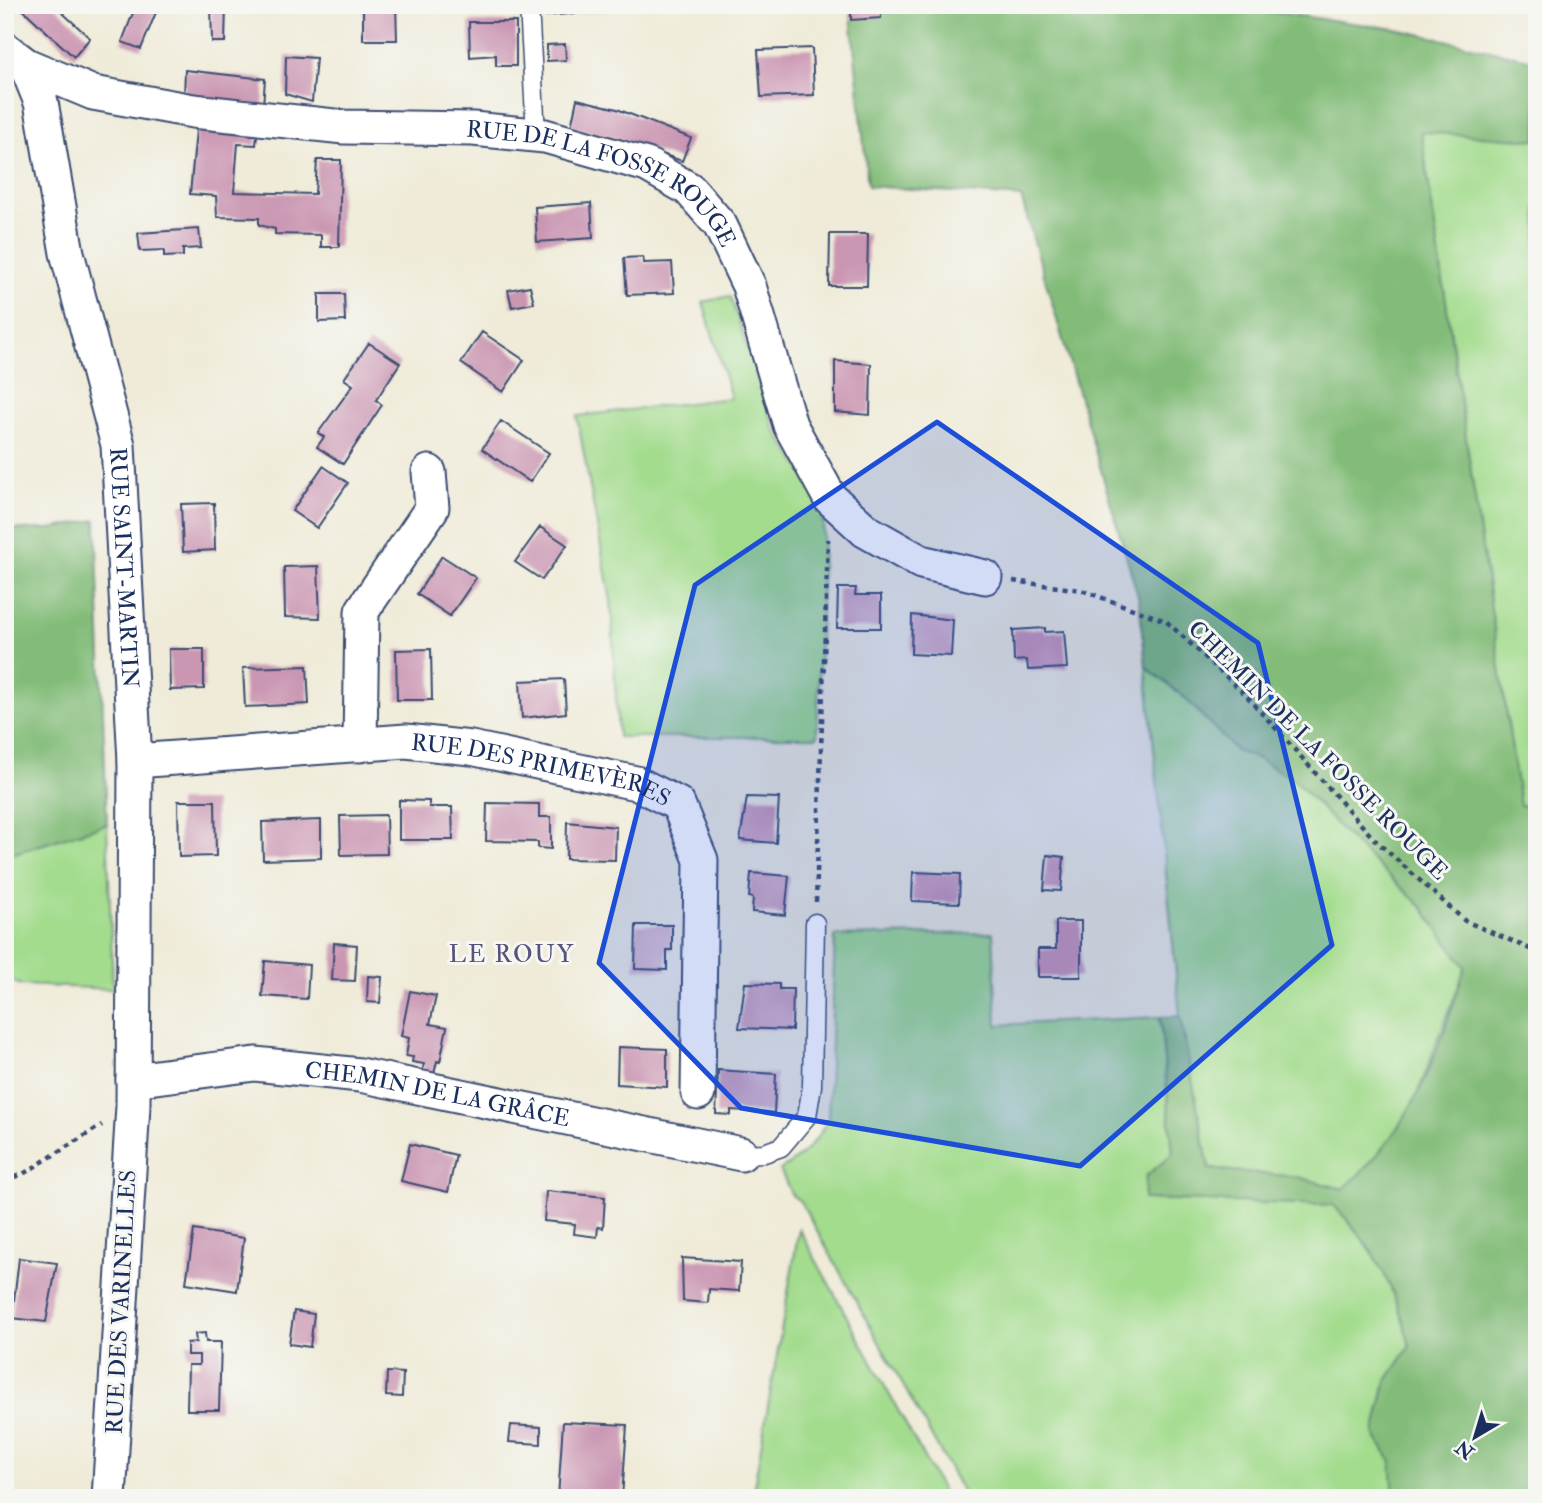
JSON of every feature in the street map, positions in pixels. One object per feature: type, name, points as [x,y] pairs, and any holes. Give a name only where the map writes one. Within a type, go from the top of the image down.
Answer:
[{"type":"street","name":"RUE DE LA FOSSE ROUGE","points":[[15,57],[93,93],[193,111],[344,127],[473,129],[536,135],[647,165],[689,189],[720,225],[749,286],[790,425],[830,498],[866,531],[921,562],[985,577]]},
{"type":"street","name":"RUE SAINT-MARTIN","points":[[15,57],[41,102],[67,253],[118,444],[135,761],[133,1093]]},
{"type":"street","points":[[360,745],[362,611],[432,508],[429,472]]},
{"type":"street","name":"RUE DES PRIMEVÈRES","points":[[135,761],[406,741],[471,748],[636,783],[678,804],[701,860],[698,1093]]},
{"type":"street","name":"CHEMIN DE LA GRÂCE","points":[[133,1093],[256,1064],[360,1075],[741,1154]]},
{"type":"street","name":"RUE DES VARINELLES","points":[[109,1498],[133,1093]]},
{"type":"lane","points":[[529,5],[536,135]]},
{"type":"lane","points":[[741,1154],[764,1153],[781,1147],[807,1116],[812,1086],[815,923]]},
{"type":"path","points":[[815,923],[830,498]]},
{"type":"path","name":"CHEMIN DE LA FOSSE ROUGE","points":[[985,577],[1081,590],[1166,621],[1246,695],[1375,839],[1465,921],[1537,952]]},
{"type":"path","points":[[5,1180],[23,1174],[133,1093]]},
{"type":"highlighted area","points":[[937,422],[1258,643],[1332,945],[1080,1166],[741,1108],[599,963],[695,585]]},
{"type":"green space","points":[[850,5],[1220,5],[1397,29],[1537,61],[1537,140],[1421,132],[1520,805],[1537,807],[1537,1498],[1394,1498],[1391,1460],[1374,1434],[1386,1382],[1410,1346],[1398,1306],[1382,1270],[1348,1220],[1333,1205],[1144,1199],[1146,1176],[1173,1154],[1160,1017],[1180,1016],[1209,1169],[1297,1177],[1343,1189],[1368,1166],[1406,1115],[1445,1030],[1465,967],[1422,907],[1353,842],[1294,779],[1256,758],[1236,751],[1185,698],[1146,667],[1139,600],[1021,197],[868,186]]},
{"type":"green space","points":[[1421,131],[1537,140],[1537,807],[1520,806]]},
{"type":"green space","points":[[730,296],[774,428],[824,504],[817,737],[618,737],[611,601],[577,416],[731,398],[703,302]]},
{"type":"green space","points":[[96,520],[107,824],[5,856],[5,529],[50,529]]},
{"type":"green space","points":[[1146,667],[1185,698],[1236,751],[1256,758],[1294,779],[1353,842],[1422,907],[1466,967],[1412,1108],[1371,1165],[1343,1189],[1297,1177],[1209,1169],[1180,1016]]},
{"type":"green space","points":[[107,824],[113,989],[21,985],[5,978],[5,856]]},
{"type":"green space","points":[[993,933],[997,1025],[1160,1017],[1173,1154],[1146,1176],[1144,1199],[1333,1205],[1360,1236],[1391,1288],[1410,1346],[1386,1382],[1374,1434],[1391,1460],[1394,1498],[966,1498],[801,1202],[792,1195],[780,1170],[808,1148],[828,1119],[835,936]]},
{"type":"green space","points":[[799,1229],[946,1498],[752,1498]]},
{"type":"building","points":[[18,5],[54,5],[90,38],[74,57]]},
{"type":"building","points":[[136,5],[159,5],[141,49],[122,42]]},
{"type":"building","points":[[211,5],[226,5],[225,42],[212,42]]},
{"type":"building","points":[[363,5],[396,5],[397,40],[363,40]]},
{"type":"building","points":[[544,5],[601,5],[602,11],[545,16]]},
{"type":"building","points":[[881,6],[881,18],[851,20],[851,8]]},
{"type":"building","points":[[469,22],[516,22],[516,66],[496,66],[496,55],[470,57]]},
{"type":"building","points":[[565,44],[566,60],[547,61],[547,45]]},
{"type":"building","points":[[812,48],[814,95],[761,97],[758,50]]},
{"type":"building","points":[[286,56],[316,58],[312,102],[285,94]]},
{"type":"building","points":[[185,70],[265,79],[263,106],[184,97]]},
{"type":"building","points":[[577,99],[617,109],[691,138],[682,161],[619,139],[571,127]]},
{"type":"building","points":[[197,120],[258,126],[256,145],[238,144],[234,192],[315,194],[317,160],[341,160],[339,247],[321,247],[321,235],[275,234],[275,229],[259,225],[259,218],[217,217],[216,196],[190,194]]},
{"type":"building","points":[[591,203],[593,238],[537,242],[535,207]]},
{"type":"building","points":[[199,229],[201,248],[183,249],[183,256],[164,257],[164,250],[140,251],[138,233]]},
{"type":"building","points":[[830,234],[868,234],[867,286],[829,286]]},
{"type":"building","points":[[643,257],[644,263],[672,262],[674,293],[627,295],[624,258]]},
{"type":"building","points":[[530,286],[534,303],[512,307],[508,290]]},
{"type":"building","points":[[319,294],[344,294],[345,321],[319,322]]},
{"type":"building","points":[[482,332],[524,360],[503,392],[461,363]]},
{"type":"building","points":[[369,343],[400,363],[376,400],[382,405],[343,464],[317,447],[324,437],[318,433],[353,385],[344,379]]},
{"type":"building","points":[[835,361],[871,364],[870,415],[835,412]]},
{"type":"building","points":[[501,421],[549,453],[530,482],[482,449]]},
{"type":"building","points":[[323,466],[348,483],[317,528],[292,511]]},
{"type":"building","points":[[214,503],[215,550],[183,552],[181,504]]},
{"type":"building","points":[[540,527],[567,545],[542,580],[515,562]]},
{"type":"building","points":[[442,556],[476,578],[450,616],[417,594]]},
{"type":"building","points":[[318,566],[320,618],[285,617],[284,567]]},
{"type":"building","points":[[838,588],[856,588],[855,595],[881,595],[881,628],[837,628]]},
{"type":"building","points":[[912,615],[953,620],[951,656],[911,654]]},
{"type":"building","points":[[1045,628],[1045,632],[1064,631],[1067,668],[1028,670],[1027,660],[1014,661],[1013,630]]},
{"type":"building","points":[[169,649],[204,649],[204,689],[170,690]]},
{"type":"building","points":[[431,649],[432,700],[397,700],[396,650]]},
{"type":"building","points":[[307,666],[309,704],[245,707],[243,668]]},
{"type":"building","points":[[564,679],[566,713],[522,718],[520,681]]},
{"type":"building","points":[[747,797],[779,798],[776,843],[740,840]]},
{"type":"building","points":[[399,800],[429,801],[429,807],[452,807],[453,840],[399,840]]},
{"type":"building","points":[[178,801],[215,801],[216,856],[179,857]]},
{"type":"building","points":[[487,803],[539,804],[539,817],[551,817],[551,849],[538,848],[538,842],[486,841]]},
{"type":"building","points":[[386,815],[387,854],[341,855],[340,816]]},
{"type":"building","points":[[321,820],[321,858],[263,860],[262,822]]},
{"type":"building","points":[[567,822],[616,827],[615,860],[566,859]]},
{"type":"building","points":[[1047,855],[1064,857],[1061,891],[1044,890]]},
{"type":"building","points":[[913,872],[960,874],[959,903],[912,901]]},
{"type":"building","points":[[751,873],[789,876],[785,915],[752,912],[753,898],[749,897]]},
{"type":"building","points":[[1056,921],[1081,921],[1081,977],[1038,977],[1038,949],[1056,949]]},
{"type":"building","points":[[636,925],[672,925],[672,950],[667,950],[667,970],[635,969]]},
{"type":"building","points":[[334,943],[357,945],[355,981],[332,980]]},
{"type":"building","points":[[265,961],[309,965],[307,999],[262,996]]},
{"type":"building","points":[[368,976],[382,977],[380,1003],[367,1002]]},
{"type":"building","points":[[745,983],[779,984],[779,989],[793,989],[792,1030],[739,1028]]},
{"type":"building","points":[[410,991],[436,996],[430,1024],[447,1027],[440,1062],[437,1061],[434,1074],[422,1072],[424,1064],[412,1062],[413,1057],[406,1056],[409,1038],[401,1036]]},
{"type":"building","points":[[618,1047],[667,1049],[667,1087],[617,1084]]},
{"type":"building","points":[[718,1070],[776,1074],[774,1113],[731,1110],[731,1115],[716,1114]]},
{"type":"building","points":[[410,1144],[456,1155],[448,1192],[401,1181]]},
{"type":"building","points":[[546,1191],[605,1197],[603,1228],[598,1227],[597,1237],[574,1234],[575,1224],[544,1221]]},
{"type":"building","points":[[194,1230],[244,1238],[237,1291],[186,1283]]},
{"type":"building","points":[[19,1258],[57,1263],[46,1322],[12,1318]]},
{"type":"building","points":[[682,1258],[741,1262],[739,1291],[709,1289],[708,1303],[683,1301]]},
{"type":"building","points":[[294,1311],[314,1314],[310,1347],[289,1344]]},
{"type":"building","points":[[205,1333],[206,1342],[221,1342],[219,1410],[187,1410],[188,1365],[199,1365],[199,1355],[187,1355],[187,1343],[196,1342],[195,1334]]},
{"type":"building","points":[[387,1372],[403,1373],[402,1397],[386,1396]]},
{"type":"building","points":[[563,1422],[627,1425],[622,1498],[558,1498]]},
{"type":"building","points":[[511,1425],[541,1427],[541,1444],[509,1442]]},
{"type":"district","name":"LE ROUY","points":[[512,954]]}]
